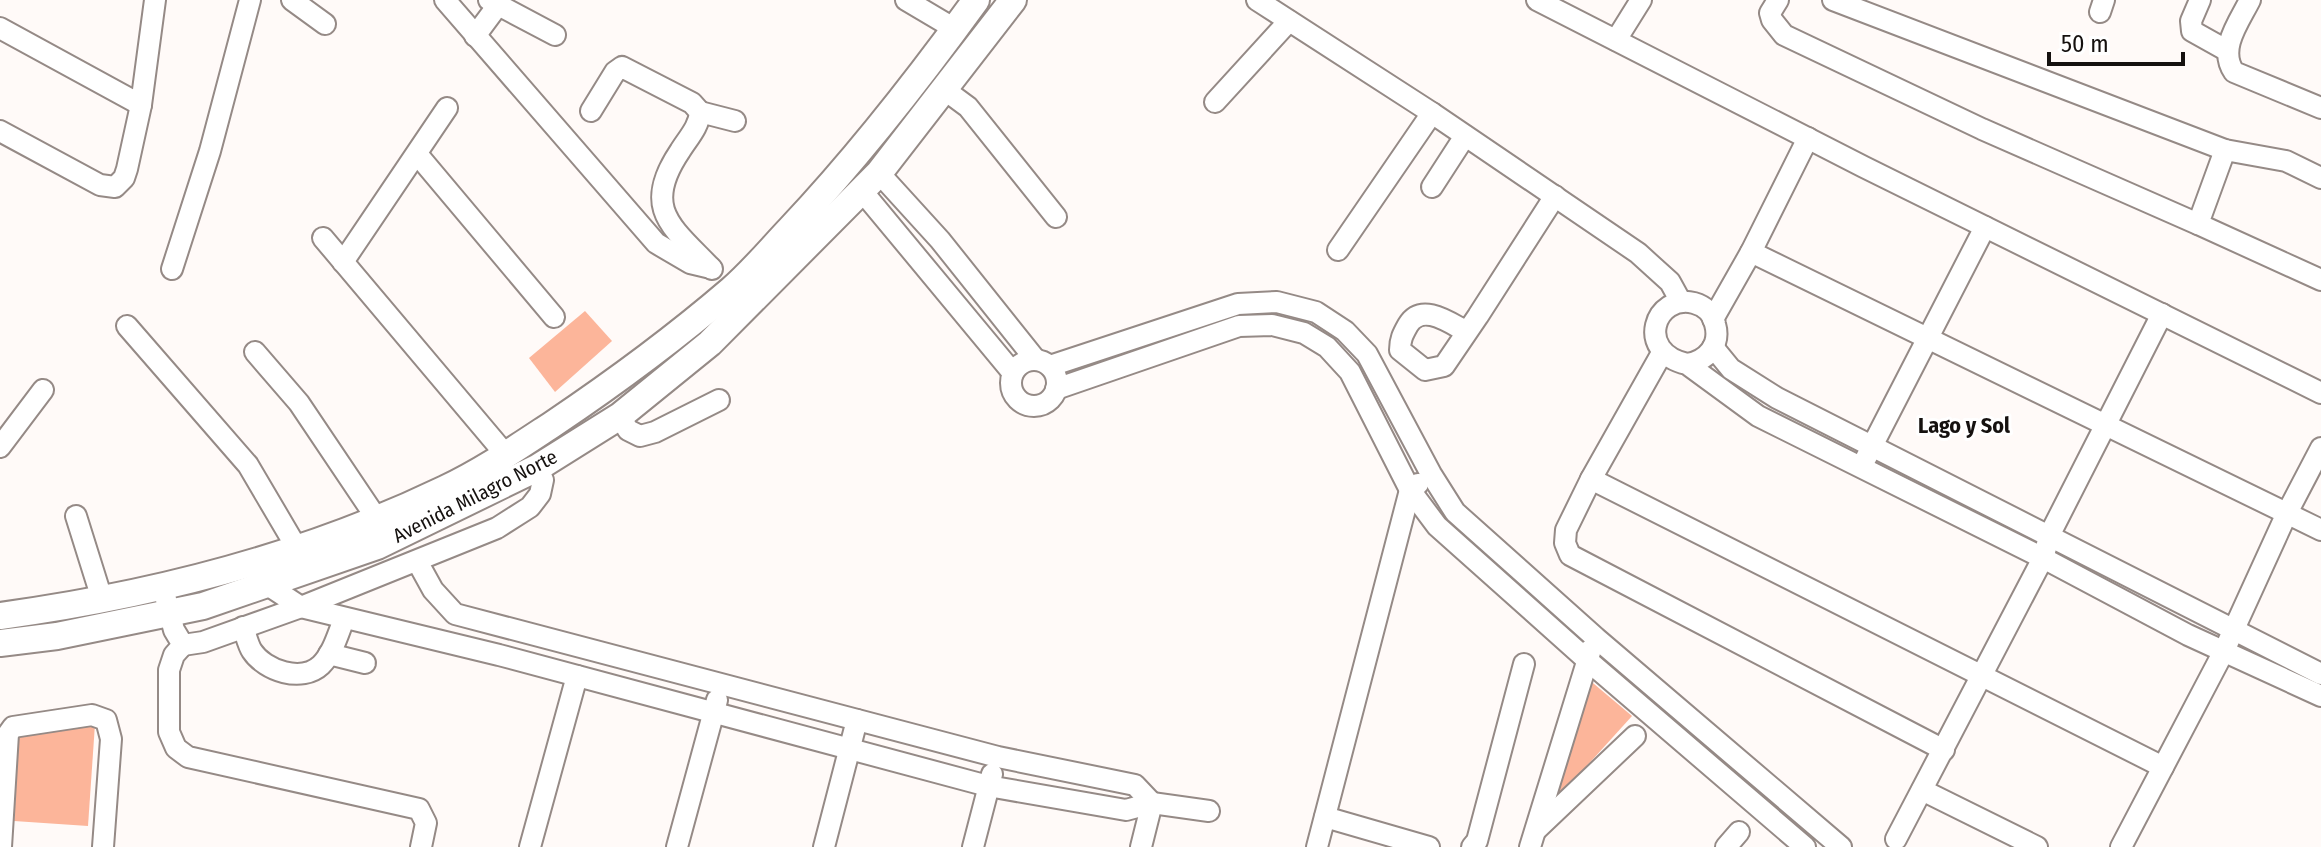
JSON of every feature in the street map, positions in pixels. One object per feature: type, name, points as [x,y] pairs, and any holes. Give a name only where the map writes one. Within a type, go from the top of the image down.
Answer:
[{"type":"main road","name":"Avenida Milagro Norte","points":[[0,616],[163,588],[298,550],[446,488],[506,455],[606,389],[733,288],[861,152],[976,0]]},
{"type":"main road","name":"Avenida Milagro Norte","points":[[0,643],[57,636],[170,614],[377,546],[537,468],[620,416],[710,343],[870,182],[1013,0]]},
{"type":"main road","points":[[0,655],[57,636]]},
{"type":"street","points":[[172,269],[210,151],[250,0]]},
{"type":"street","points":[[292,0],[325,24]]},
{"type":"street","points":[[445,0],[656,243],[690,263],[711,268]]},
{"type":"street","points":[[906,0],[955,29]]},
{"type":"street","points":[[1257,0],[1432,113],[1658,269],[1670,282],[1681,302]]},
{"type":"street","points":[[1616,40],[1641,0]]},
{"type":"street","points":[[1778,0],[1770,13],[1784,35],[1982,129],[2321,280]]},
{"type":"street","points":[[1833,0],[2225,150],[2286,161],[2321,178]]},
{"type":"street","points":[[2200,0],[2191,21],[2192,31],[2226,50]]},
{"type":"street","points":[[2250,0],[2226,50],[2228,64],[2234,72],[2321,108]]},
{"type":"street","points":[[0,131],[100,185],[115,187],[124,178],[127,169],[141,105],[152,2]]},
{"type":"street","points":[[475,36],[494,2],[555,35]]},
{"type":"street","points":[[1547,2],[1808,138],[2321,393]]},
{"type":"street","points":[[1215,102],[1289,21]]},
{"type":"street","points":[[0,28],[141,105]]},
{"type":"street","points":[[591,111],[615,72],[622,67],[692,103],[700,112],[735,121]]},
{"type":"street","points":[[945,90],[968,107],[1056,217]]},
{"type":"street","points":[[343,262],[447,108]]},
{"type":"street","points":[[700,112],[699,122],[675,158],[666,178],[662,213],[733,288]]},
{"type":"street","points":[[1338,250],[1432,113]]},
{"type":"street","points":[[1432,187],[1465,136]]},
{"type":"street","points":[[1713,319],[1751,252],[1808,138]]},
{"type":"street","points":[[2198,224],[2225,150]]},
{"type":"street","points":[[417,154],[554,317]]},
{"type":"street","points":[[870,182],[940,240],[1042,362],[1056,374],[1056,389],[1050,400],[1043,405],[1025,404],[1013,391],[1013,373],[870,182]]},
{"type":"street","points":[[1467,332],[1555,196]]},
{"type":"street","points":[[1861,468],[1985,227]]},
{"type":"street","points":[[323,238],[506,455]]},
{"type":"street","points":[[1751,252],[2321,530]]},
{"type":"street","points":[[1013,373],[1026,361],[1042,362],[1238,304],[1277,302],[1316,312],[1345,331],[1367,354],[1431,474],[1455,512],[1596,638],[1841,847]]},
{"type":"street","points":[[1687,364],[1703,359],[1717,338],[1713,319],[1700,305],[1681,302],[1666,309],[1656,324],[1656,340],[1662,353],[1673,361],[1687,364],[1758,416],[2224,651],[2321,696]]},
{"type":"street","points":[[1896,839],[2043,558],[2050,534],[2162,314]]},
{"type":"street","points":[[1056,389],[1239,326],[1272,325],[1304,333],[1327,347],[1350,372],[1410,490],[1437,526],[1805,847]]},
{"type":"street","points":[[127,326],[248,465],[298,550]]},
{"type":"street","points":[[1713,347],[1731,369],[1872,447],[2050,534],[2321,674]]},
{"type":"street","points":[[255,352],[299,403],[377,519]]},
{"type":"street","points":[[1662,353],[1591,479],[1565,536],[1570,555],[1944,750]]},
{"type":"street","points":[[0,447],[43,390]]},
{"type":"street","points":[[620,416],[628,430],[640,436],[655,432],[719,400]]},
{"type":"street","points":[[2121,847],[2224,651],[2287,513],[2321,448]]},
{"type":"street","points":[[421,847],[426,823],[419,809],[188,757],[176,748],[169,732],[169,670],[174,655],[183,645],[203,642],[301,607],[497,528],[530,507],[540,494],[543,480],[537,468]]},
{"type":"street","points":[[1317,847],[1410,490],[1431,474]]},
{"type":"street","points":[[1591,479],[2163,767]]},
{"type":"street","points":[[76,516],[102,599]]},
{"type":"street","points":[[417,561],[433,590],[455,614],[998,757],[1135,785],[1152,803]]},
{"type":"street","points":[[266,584],[301,607],[499,655],[988,786],[1126,810],[1152,803],[1209,811]]},
{"type":"street","points":[[163,588],[174,630],[183,645]]},
{"type":"street","points":[[243,627],[251,649],[267,666],[294,673],[314,670],[329,654],[344,619]]},
{"type":"street","points":[[499,655],[508,628]]},
{"type":"street","points":[[1534,838],[1586,659],[1596,638]]},
{"type":"street","points":[[329,654],[365,663]]},
{"type":"street","points":[[1472,847],[1477,841],[1524,664]]},
{"type":"street","points":[[530,847],[577,676]]},
{"type":"street","points":[[677,847],[722,684]]},
{"type":"street","points":[[1,847],[8,734],[21,723],[92,715],[106,720],[111,739],[103,847]]},
{"type":"street","points":[[824,847],[857,720]]},
{"type":"street","points":[[1534,838],[1635,736]]},
{"type":"street","points":[[973,847],[998,757]]},
{"type":"street","points":[[1922,790],[2037,847]]},
{"type":"street","points":[[1141,847],[1152,803]]},
{"type":"street","points":[[1325,817],[1429,847]]},
{"type":"shaded area","points":[[585,311],[612,341],[555,392],[529,358]]},
{"type":"shaded area","points":[[1587,678],[1632,716],[1555,801]]},
{"type":"shaded area","points":[[95,724],[88,826],[14,821],[19,735]]},
{"type":"district","name":"Lago y Sol","points":[[1964,425]]}]
